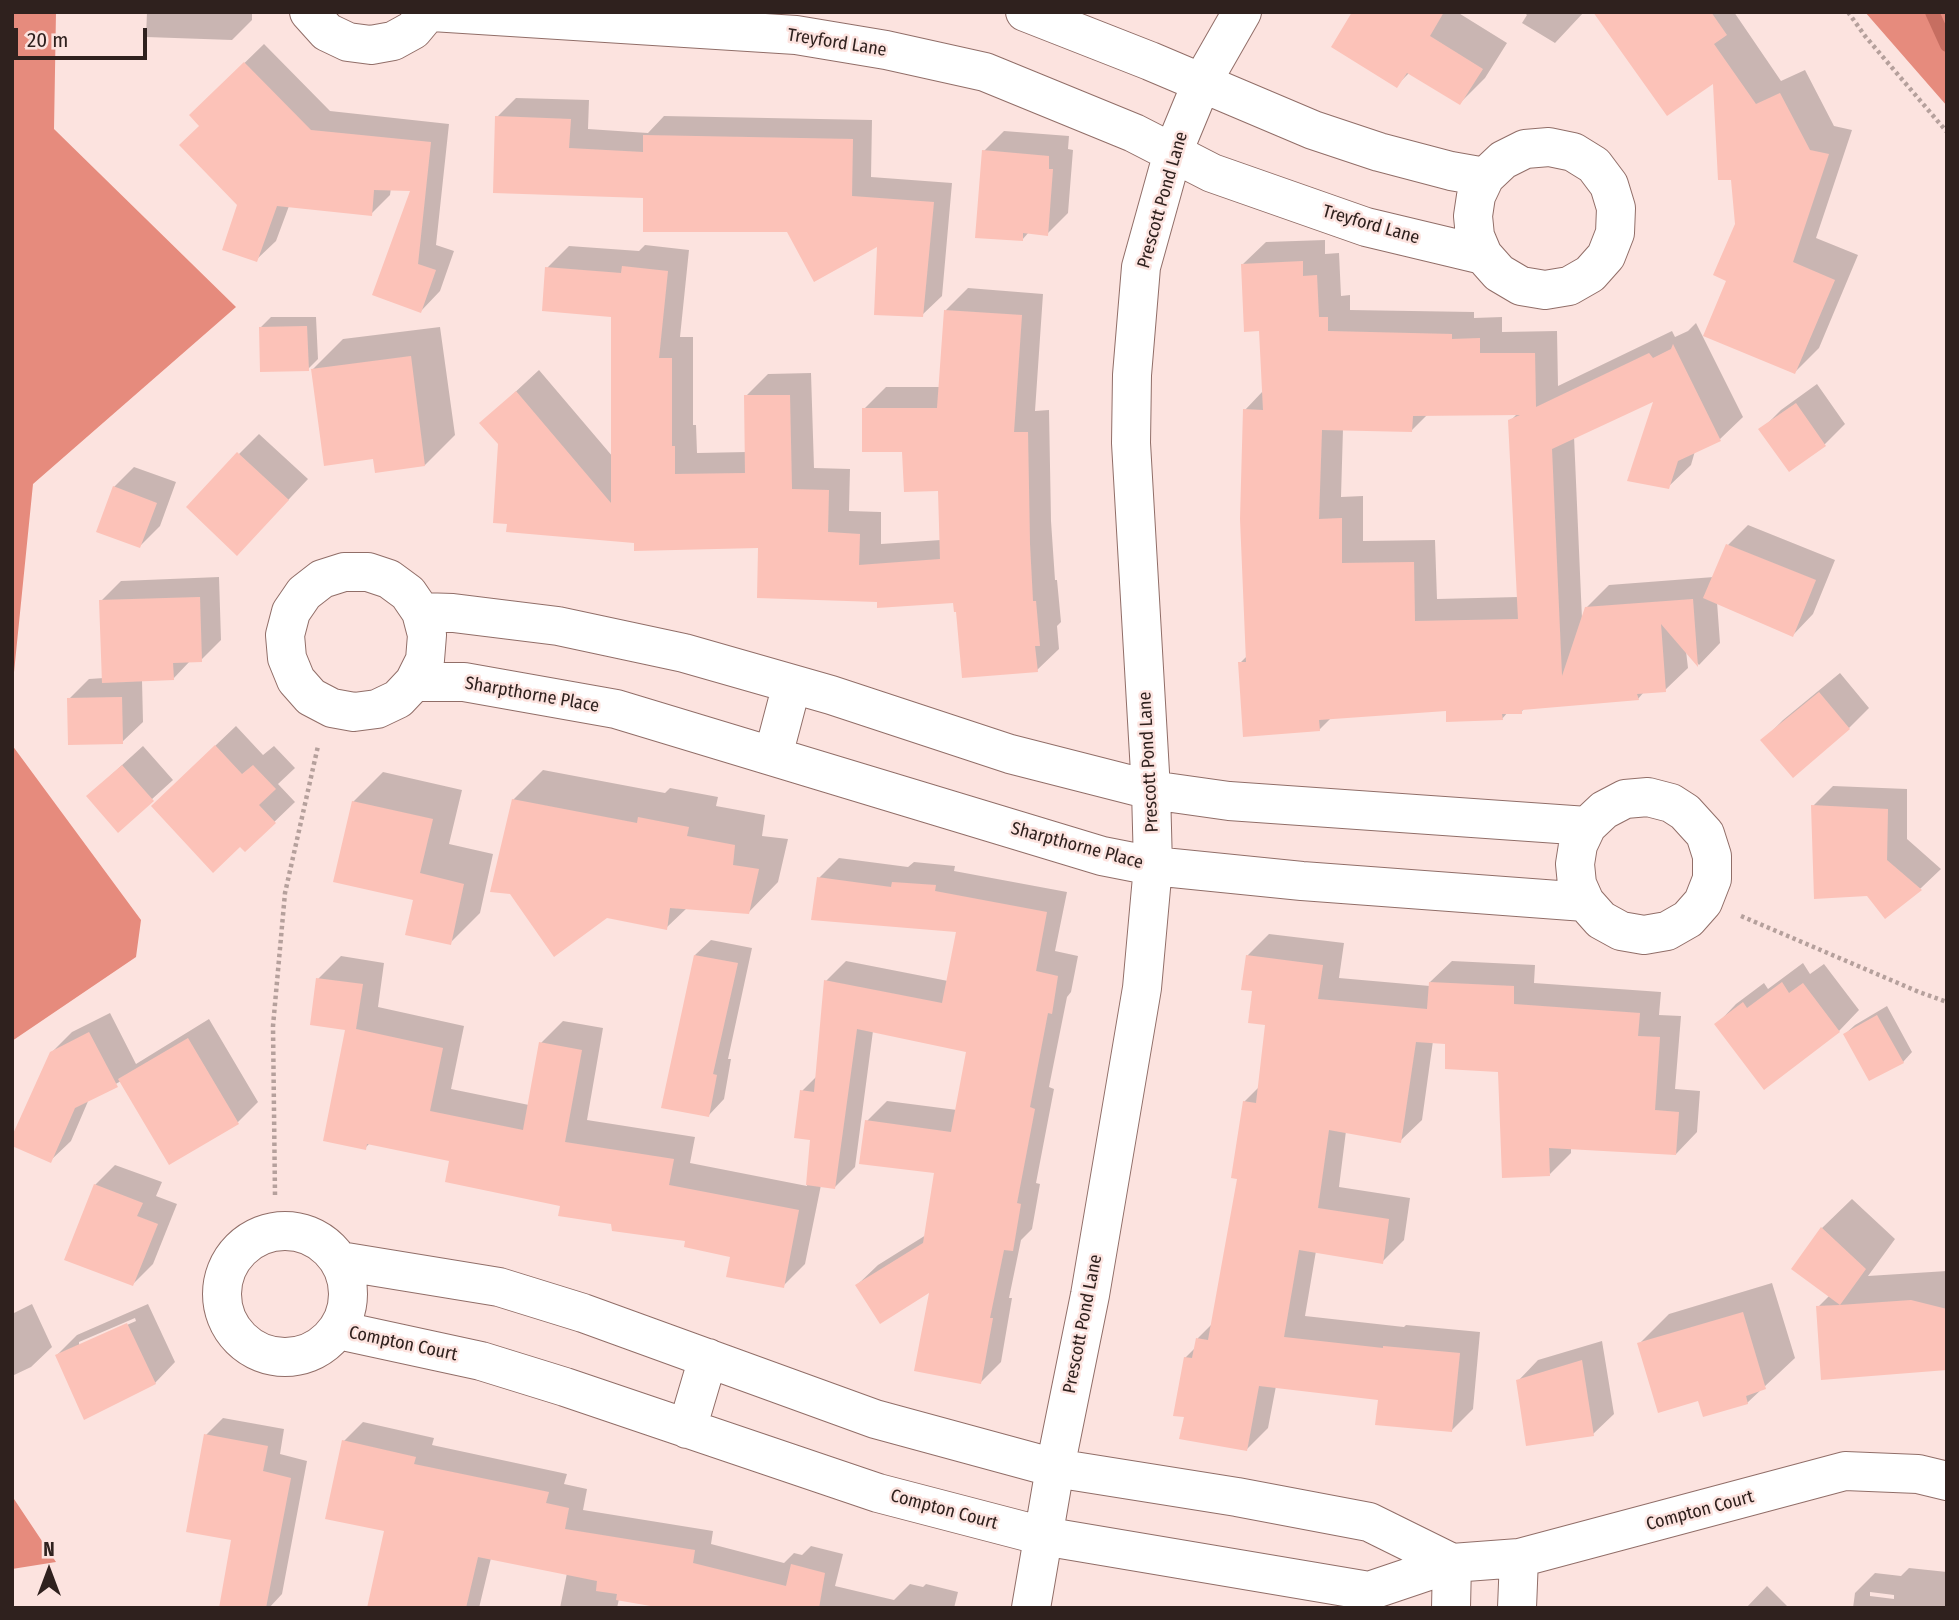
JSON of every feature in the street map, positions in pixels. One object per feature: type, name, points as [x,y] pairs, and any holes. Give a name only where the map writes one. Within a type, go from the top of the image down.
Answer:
[{"type":"street","name":"Treyford Lane","points":[[309,12],[327,32],[348,42],[371,45],[393,41],[412,30],[430,12],[797,24],[886,50],[985,72],[1173,152],[1212,173],[1366,228],[1483,255],[1499,273],[1521,286],[1545,290],[1569,286],[1590,274],[1606,256],[1615,233],[1616,208],[1609,185],[1594,165],[1573,152],[1549,147],[1525,149],[1503,160],[1485,177]]},
{"type":"street","points":[[1025,12],[1202,82],[1312,131],[1409,160],[1485,177],[1476,196],[1472,216],[1475,236],[1483,255]]},
{"type":"street","name":"Prescott Pond Lane","points":[[1031,1608],[1055,1468],[1090,1295],[1140,999],[1153,866],[1152,790],[1131,443],[1132,375],[1142,263],[1173,152],[1202,82],[1242,12]]},
{"type":"street","points":[[344,572],[368,572],[389,579],[408,593],[421,612],[427,635],[425,660],[414,682],[398,699],[377,709],[354,712],[332,708],[311,697],[296,680],[287,658],[285,635],[291,612],[304,593],[322,579],[344,572]]},
{"type":"street","points":[[421,612],[453,613],[558,626],[684,653],[792,684],[1010,754],[1152,790],[1229,801],[1587,826]]},
{"type":"street","name":"Sharpthorne Place","points":[[414,682],[469,682],[616,709],[1102,856],[1153,866],[1302,881],[1585,902]]},
{"type":"street","points":[[773,756],[792,684]]},
{"type":"street","points":[[1648,797],[1671,803],[1691,816],[1705,834],[1712,856],[1712,879],[1703,902],[1688,919],[1667,931],[1644,935],[1621,931],[1601,920],[1585,902],[1577,884],[1575,864],[1578,845],[1587,826],[1604,810],[1625,799],[1648,797]]},
{"type":"street","name":"Compton Court","points":[[340,1261],[326,1245],[309,1235],[289,1231],[268,1233],[250,1241],[235,1255],[225,1273],[222,1292],[225,1313],[233,1331],[248,1346],[265,1354],[285,1357],[306,1354],[324,1345],[338,1330],[481,1361],[878,1493],[1043,1536],[1369,1591],[1452,1563],[1519,1558],[1845,1471],[1918,1474],[1947,1481]]},
{"type":"street","points":[[338,1330],[346,1314],[349,1295],[347,1278],[340,1261]]},
{"type":"street","points":[[340,1261],[499,1287],[583,1313],[875,1419],[1055,1468],[1237,1497],[1369,1522],[1452,1563],[1451,1608]]},
{"type":"street","points":[[687,1429],[708,1358]]},
{"type":"street","points":[[1517,1608],[1519,1558]]},
{"type":"path","points":[[1848,12],[1865,36],[1947,132]]},
{"type":"path","points":[[275,1195],[273,1026],[285,894],[321,733]]},
{"type":"path","points":[[1733,913],[1947,1002]]},
{"type":"shaded area","points":[[12,12],[56,12],[54,129],[236,307],[33,484],[12,692]]},
{"type":"shaded area","points":[[1865,12],[1947,12],[1947,106]]},
{"type":"shaded area","points":[[12,745],[141,920],[136,957],[12,1041]]},
{"type":"shaded area","points":[[12,1496],[56,1562],[12,1569]]},
{"type":"building","points":[[1352,12],[1444,12],[1430,36],[1483,69],[1460,105],[1407,73],[1397,88],[1331,47]]},
{"type":"building","points":[[1593,12],[1711,12],[1727,35],[1714,44],[1756,104],[1780,93],[1810,150],[1829,154],[1793,262],[1835,280],[1795,374],[1703,336],[1726,281],[1713,275],[1735,224],[1731,180],[1718,180],[1713,84],[1667,116]]},
{"type":"building","points":[[244,62],[311,130],[431,142],[418,264],[436,270],[421,313],[372,295],[410,191],[374,190],[372,216],[277,206],[257,262],[222,250],[237,205],[179,145],[199,126],[189,115]]},
{"type":"building","points":[[495,116],[571,119],[569,148],[643,152],[643,135],[853,139],[852,196],[934,202],[923,317],[874,315],[877,247],[814,282],[787,232],[643,232],[643,198],[493,193]]},
{"type":"building","points":[[982,150],[1049,156],[1049,169],[1053,169],[1048,236],[1023,233],[1023,241],[975,238]]},
{"type":"building","points":[[1303,261],[1303,276],[1317,275],[1319,317],[1328,317],[1328,331],[1452,334],[1452,339],[1480,338],[1480,353],[1535,353],[1536,407],[1649,353],[1653,358],[1671,349],[1673,344],[1721,441],[1678,461],[1669,489],[1627,481],[1653,402],[1552,449],[1562,676],[1585,607],[1693,599],[1698,667],[1661,624],[1666,692],[1637,694],[1639,700],[1522,710],[1522,714],[1502,714],[1503,720],[1446,722],[1446,711],[1319,720],[1320,731],[1243,737],[1238,662],[1246,662],[1240,519],[1243,409],[1263,410],[1259,331],[1244,332],[1241,264]],"holes":[[[1520,415],[1508,420],[1518,619],[1415,621],[1414,562],[1342,563],[1342,518],[1319,519],[1322,430],[1412,432],[1413,416]]]},
{"type":"building","points":[[622,266],[668,271],[659,358],[672,358],[672,446],[675,446],[675,474],[745,473],[744,395],[790,395],[792,489],[829,490],[828,532],[860,534],[859,565],[940,559],[938,491],[904,492],[902,452],[862,452],[862,408],[937,408],[944,310],[1022,315],[1014,432],[1028,432],[1033,601],[1036,601],[1040,646],[1035,646],[1038,672],[962,678],[953,603],[877,608],[877,602],[757,598],[758,548],[634,551],[634,543],[506,532],[507,524],[493,523],[498,444],[479,423],[516,391],[611,503],[611,317],[542,311],[545,267],[621,273]]},
{"type":"building","points":[[307,326],[309,371],[260,372],[259,327]]},
{"type":"building","points":[[411,356],[425,466],[375,473],[373,459],[324,466],[311,369]]},
{"type":"building","points":[[1796,403],[1826,446],[1789,472],[1758,429]]},
{"type":"building","points":[[237,452],[289,500],[237,556],[186,507]]},
{"type":"building","points":[[113,486],[157,503],[140,548],[96,532]]},
{"type":"building","points":[[1726,544],[1816,580],[1793,637],[1703,598]]},
{"type":"building","points":[[200,597],[202,662],[173,663],[174,680],[102,683],[99,600]]},
{"type":"building","points":[[1819,692],[1850,729],[1793,778],[1760,740]]},
{"type":"building","points":[[122,697],[123,744],[68,745],[67,698]]},
{"type":"building","points":[[215,745],[242,774],[253,765],[276,789],[259,805],[276,823],[245,852],[240,847],[213,873],[151,806]]},
{"type":"building","points":[[122,765],[154,801],[118,833],[86,796]]},
{"type":"building","points":[[512,799],[637,823],[638,817],[689,827],[687,836],[735,845],[733,865],[759,869],[749,914],[670,908],[667,930],[607,918],[554,957],[510,894],[490,892]]},
{"type":"building","points":[[352,801],[433,819],[420,873],[464,884],[451,945],[405,935],[413,900],[333,882]]},
{"type":"building","points":[[1811,805],[1888,809],[1887,860],[1922,890],[1885,919],[1867,896],[1814,899]]},
{"type":"building","points":[[817,877],[891,887],[892,882],[936,885],[935,891],[1047,912],[1036,971],[1058,976],[1030,1107],[1035,1109],[1017,1203],[1021,1204],[1013,1251],[1004,1250],[990,1318],[993,1318],[981,1384],[914,1371],[929,1293],[880,1324],[855,1285],[923,1243],[934,1173],[859,1164],[865,1120],[951,1132],[966,1052],[857,1029],[835,1189],[806,1185],[810,1140],[794,1138],[800,1090],[814,1092],[824,980],[942,1003],[956,932],[811,920]]},
{"type":"building","points":[[694,955],[738,963],[713,1074],[717,1075],[709,1117],[661,1108]]},
{"type":"building","points":[[1246,955],[1323,965],[1318,999],[1427,1009],[1429,982],[1514,986],[1514,1004],[1640,1013],[1638,1036],[1660,1037],[1655,1110],[1679,1112],[1676,1155],[1549,1148],[1550,1176],[1502,1178],[1498,1072],[1445,1069],[1445,1044],[1416,1042],[1401,1143],[1329,1130],[1318,1208],[1389,1219],[1383,1264],[1299,1250],[1284,1337],[1460,1353],[1452,1432],[1375,1425],[1378,1400],[1259,1386],[1247,1451],[1179,1439],[1184,1417],[1173,1416],[1184,1357],[1192,1358],[1196,1338],[1208,1340],[1237,1179],[1231,1178],[1243,1101],[1256,1103],[1265,1025],[1248,1023],[1252,991],[1241,990]]},
{"type":"building","points":[[316,978],[363,984],[356,1029],[443,1048],[430,1111],[523,1130],[539,1042],[582,1050],[565,1142],[674,1159],[669,1185],[799,1210],[784,1288],[726,1277],[730,1257],[684,1247],[685,1241],[612,1231],[611,1224],[558,1216],[560,1206],[445,1182],[449,1161],[367,1144],[366,1150],[323,1141],[345,1030],[310,1025]]},
{"type":"building","points":[[1782,982],[1789,993],[1803,983],[1840,1032],[1764,1090],[1714,1024],[1743,1002],[1747,1008]]},
{"type":"building","points":[[1877,1015],[1904,1063],[1869,1081],[1843,1034]]},
{"type":"building","points":[[89,1032],[118,1087],[75,1108],[51,1163],[12,1146],[12,1136],[50,1052]]},
{"type":"building","points":[[188,1038],[239,1124],[169,1165],[118,1079]]},
{"type":"building","points":[[94,1184],[143,1203],[137,1216],[158,1224],[133,1286],[64,1260]]},
{"type":"building","points":[[1821,1227],[1866,1269],[1840,1305],[1791,1269]]},
{"type":"building","points":[[1911,1300],[1947,1309],[1947,1370],[1821,1380],[1816,1306]]},
{"type":"building","points":[[1743,1312],[1766,1389],[1746,1396],[1748,1404],[1703,1417],[1698,1401],[1658,1413],[1637,1343]]},
{"type":"building","points":[[127,1323],[156,1384],[84,1420],[55,1355]]},
{"type":"building","points":[[1582,1360],[1594,1436],[1526,1446],[1516,1380]]},
{"type":"building","points":[[204,1434],[268,1446],[263,1471],[291,1478],[266,1608],[219,1608],[231,1540],[186,1532]]},
{"type":"building","points":[[342,1440],[416,1457],[414,1464],[549,1492],[546,1503],[569,1508],[565,1529],[695,1550],[693,1563],[786,1586],[791,1564],[825,1573],[819,1608],[662,1608],[616,1600],[617,1594],[596,1591],[597,1581],[478,1557],[466,1608],[367,1608],[384,1531],[325,1519]]},
{"type":"waterway","points":[[1932,12],[1947,45]]}]
